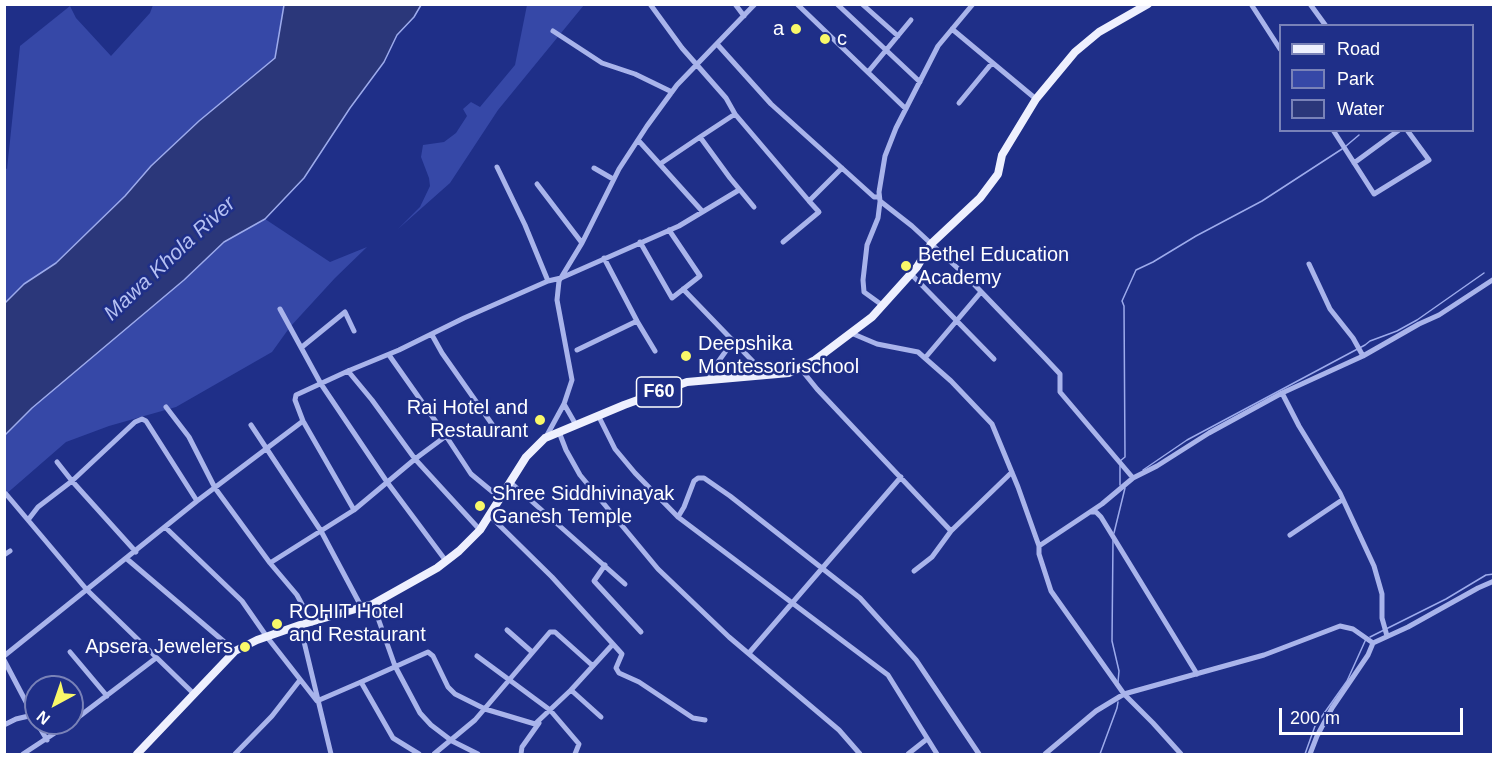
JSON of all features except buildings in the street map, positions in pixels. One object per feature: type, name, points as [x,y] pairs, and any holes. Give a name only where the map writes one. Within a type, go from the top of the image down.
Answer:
[{"type":"main road","name":"F60","points":[[137,754],[235,651],[267,637],[373,604],[437,568],[480,530],[526,457],[545,438],[598,415],[687,382],[789,373],[814,360],[872,316],[910,274],[931,244],[980,198],[998,174],[1002,156],[1036,99],[1075,52],[1099,32],[1148,4]]},
{"type":"street","points":[[650,4],[682,48],[726,98],[735,114],[819,212],[783,242]]},
{"type":"street","points":[[735,4],[744,16]]},
{"type":"street","points":[[545,438],[564,404],[572,380],[557,300],[557,285],[582,243],[614,179],[638,140],[672,92],[755,4]]},
{"type":"street","points":[[796,4],[906,109]]},
{"type":"street","points":[[837,4],[920,82]]},
{"type":"street","points":[[862,4],[898,36]]},
{"type":"street","points":[[882,305],[864,292],[863,280],[867,245],[878,218],[879,192],[888,146],[939,46],[973,4]]},
{"type":"street","points":[[1251,4],[1279,47]]},
{"type":"street","points":[[1310,4],[1325,24]]},
{"type":"street","points":[[868,72],[911,20]]},
{"type":"street","points":[[952,29],[1036,99]]},
{"type":"street","points":[[553,31],[602,63],[635,74],[672,92]]},
{"type":"street","points":[[717,44],[771,104],[966,276],[1060,374],[1060,392],[1133,478]]},
{"type":"street","points":[[959,103],[992,63]]},
{"type":"street","points":[[660,164],[735,114]]},
{"type":"street","points":[[1334,132],[1374,194],[1429,160],[1408,132]]},
{"type":"street","points":[[1354,163],[1396,132]]},
{"type":"street","points":[[700,137],[754,207]]},
{"type":"street","points":[[638,140],[702,211]]},
{"type":"street","points":[[497,167],[525,225],[548,281]]},
{"type":"street","points":[[594,168],[614,179]]},
{"type":"street","points":[[809,201],[842,168]]},
{"type":"street","points":[[537,184],[582,243]]},
{"type":"street","points":[[354,510],[303,421],[295,399],[296,395],[389,355],[548,281],[561,278],[669,230],[739,190]]},
{"type":"street","points":[[640,242],[672,298],[700,276],[669,230]]},
{"type":"street","points":[[604,258],[655,351]]},
{"type":"street","points":[[1309,264],[1330,309],[1363,356]]},
{"type":"street","points":[[910,274],[994,358]]},
{"type":"street","points":[[1039,546],[1101,506],[1133,478],[1157,466],[1209,433],[1282,393],[1363,356],[1439,315],[1494,279]]},
{"type":"street","points":[[683,290],[767,376]]},
{"type":"street","points":[[925,358],[981,292]]},
{"type":"street","points":[[280,309],[321,384],[387,482],[446,561]]},
{"type":"street","points":[[302,347],[345,312],[354,331]]},
{"type":"street","points":[[577,350],[637,321]]},
{"type":"street","points":[[849,332],[877,344],[918,352],[951,381],[992,424],[1039,546],[1039,554],[1051,591],[1124,694],[1180,754]]},
{"type":"street","points":[[432,335],[494,428]]},
{"type":"street","points":[[709,380],[713,369],[734,342]]},
{"type":"street","points":[[389,355],[471,474],[500,498]]},
{"type":"street","points":[[800,368],[817,389],[951,531]]},
{"type":"street","points":[[348,371],[415,459],[480,530]]},
{"type":"street","points":[[1282,393],[1328,472],[1376,569],[1382,594],[1382,618],[1387,636]]},
{"type":"street","points":[[564,404],[576,425]]},
{"type":"street","points":[[166,407],[189,437],[215,488],[270,563],[297,595],[312,622]]},
{"type":"street","points":[[598,415],[615,449],[678,517],[888,675],[937,754]]},
{"type":"street","points":[[28,520],[38,507],[72,481],[135,422],[142,419],[146,421],[197,501]]},
{"type":"street","points":[[24,698],[4,658],[197,501],[303,421]]},
{"type":"street","points":[[251,425],[321,531],[362,608]]},
{"type":"street","points":[[559,432],[580,475],[658,569],[729,637],[839,730],[860,754]]},
{"type":"street","points":[[270,563],[354,510],[446,436]]},
{"type":"street","points":[[57,462],[136,552]]},
{"type":"street","points":[[914,571],[932,557],[951,531],[1012,472]]},
{"type":"street","points":[[749,653],[901,477]]},
{"type":"street","points":[[678,517],[694,481],[704,478],[860,598],[916,660],[979,754]]},
{"type":"street","points":[[510,482],[625,584]]},
{"type":"street","points":[[6,494],[87,590],[193,693]]},
{"type":"street","points":[[1290,535],[1342,500]]},
{"type":"street","points":[[1100,515],[1101,506]]},
{"type":"street","points":[[1090,512],[1100,515],[1197,674]]},
{"type":"street","points":[[490,516],[552,577],[622,654],[615,668],[619,673],[639,682],[693,718],[705,720]]},
{"type":"street","points":[[165,528],[242,601],[317,701]]},
{"type":"street","points":[[4,555],[10,551]]},
{"type":"street","points":[[127,559],[235,651]]},
{"type":"street","points":[[605,565],[594,581],[641,632]]},
{"type":"street","points":[[1310,754],[1332,708],[1368,656],[1372,643],[1494,581]]},
{"type":"street","points":[[373,604],[395,666],[420,713],[430,725],[452,741],[478,754]]},
{"type":"street","points":[[300,626],[331,754]]},
{"type":"street","points":[[1045,754],[1096,711],[1124,694],[1264,655],[1340,626],[1353,629],[1372,643]]},
{"type":"street","points":[[507,630],[532,652]]},
{"type":"street","points":[[434,754],[452,741],[485,709],[550,632],[552,631],[593,666]]},
{"type":"street","points":[[521,754],[526,740],[544,717],[613,644]]},
{"type":"street","points":[[70,652],[107,696]]},
{"type":"street","points":[[317,701],[428,652],[431,653],[448,687],[454,694],[485,709],[532,724],[544,717]]},
{"type":"street","points":[[477,656],[550,710],[579,744],[575,754]]},
{"type":"street","points":[[84,713],[156,658]]},
{"type":"street","points":[[235,754],[272,716],[300,680]]},
{"type":"street","points":[[361,682],[393,738],[419,754]]},
{"type":"street","points":[[571,690],[601,717]]},
{"type":"street","points":[[4,724],[16,719],[24,719]]},
{"type":"street","points":[[44,735],[47,740]]},
{"type":"street","points":[[23,754],[54,735]]},
{"type":"street","points":[[908,754],[927,739]]},
{"type":"green space","points":[[153,5],[284,5],[275,58],[199,121],[151,166],[125,196],[56,263],[25,284],[5,303],[5,168],[7,169],[20,46],[70,6],[76,18],[111,56],[150,13]]},
{"type":"green space","points":[[527,5],[584,5],[498,110],[450,183],[398,229],[420,207],[430,186],[421,157],[423,145],[444,142],[456,133],[467,116],[463,109],[471,102],[480,107],[515,65]]},
{"type":"green space","points":[[265,219],[330,262],[367,247],[290,327],[272,352],[176,407],[109,426],[66,442],[5,495],[5,435],[32,408],[184,280],[224,242]]},
{"type":"water","name":"Mawa Khola River","points":[[284,5],[421,5],[414,17],[397,35],[384,62],[350,108],[304,178],[265,219],[224,242],[184,280],[32,408],[5,435],[5,303],[24,284],[56,263],[125,196],[151,166],[199,121],[275,58]]},
{"type":"waterway","points":[[1346,146],[1359,135]]},
{"type":"waterway","points":[[1120,461],[1125,457],[1124,306],[1122,301],[1136,270],[1262,201],[1342,149]]},
{"type":"waterway","points":[[1143,470],[1187,440],[1370,341],[1397,331],[1417,320],[1484,273]]},
{"type":"waterway","points":[[1120,466],[1120,485]]},
{"type":"waterway","points":[[1114,533],[1125,488]]},
{"type":"waterway","points":[[1113,540],[1112,641],[1119,671],[1118,682]]},
{"type":"waterway","points":[[1370,637],[1446,599],[1486,575],[1494,574]]},
{"type":"waterway","points":[[1305,754],[1315,726],[1347,681],[1366,639]]},
{"type":"waterway","points":[[1100,754],[1118,702]]},
{"type":"place","name":"a","points":[[796,29]]},
{"type":"place","name":"c","points":[[825,39]]},
{"type":"place","name":"Bethel Education Academy","points":[[906,266]]},
{"type":"place","name":"Deepshika Montessori school","points":[[686,356]]},
{"type":"place","name":"Rai Hotel and Restaurant","points":[[540,420]]},
{"type":"place","name":"Shree Siddhivinayak Ganesh Temple","points":[[480,506]]},
{"type":"place","name":"ROHIT Hotel and Restaurant","points":[[277,624]]},
{"type":"place","name":"Apsera Jewelers","points":[[245,647]]}]
